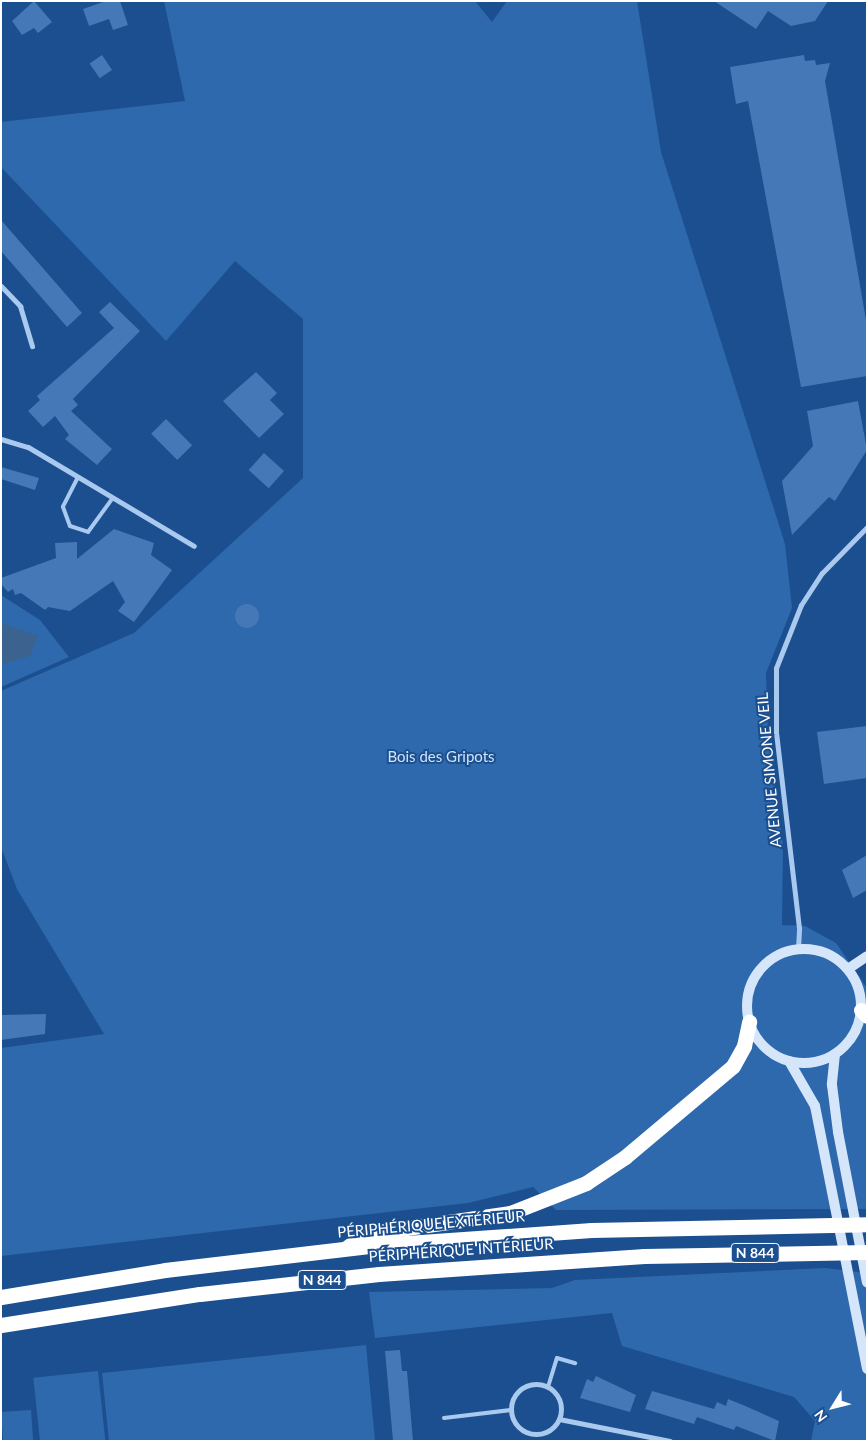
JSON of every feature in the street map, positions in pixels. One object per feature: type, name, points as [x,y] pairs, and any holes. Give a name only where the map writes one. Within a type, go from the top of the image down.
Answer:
[{"type":"highway","points":[[346,1248],[365,1234],[510,1213],[586,1183],[625,1158],[733,1066],[744,1046],[749,1022]]},
{"type":"highway","name":"PÉRIPHÉRIQUE EXTÉRIEUR","points":[[1,1297],[165,1270],[346,1248],[591,1230],[867,1224]]},
{"type":"highway","name":"PÉRIPHÉRIQUE INTÉRIEUR","points":[[1,1326],[191,1296],[379,1274],[635,1257],[867,1252]]},
{"type":"main road","points":[[789,1061],[813,1062],[835,1054],[853,1035],[864,1013],[856,982],[848,969],[825,953],[798,949],[776,955],[759,969],[746,1000],[749,1022],[760,1043],[789,1061],[815,1106],[852,1304],[867,1369]]},
{"type":"main road","points":[[848,969],[867,956]]},
{"type":"main road","points":[[835,1054],[832,1085],[846,1176],[867,1282]]},
{"type":"street","points":[[1,286],[20,306],[32,346]]},
{"type":"street","points":[[1,439],[28,447],[77,479],[194,546]]},
{"type":"street","name":"AVENUE SIMONE VEIL","points":[[798,949],[799,928],[776,733],[776,668],[801,604],[822,573],[867,527]]},
{"type":"street","points":[[529,1385],[548,1387],[561,1407],[559,1419],[552,1428],[531,1434],[522,1430],[511,1410],[517,1393],[529,1385]]},
{"type":"street","points":[[559,1419],[670,1441]]},
{"type":"street","points":[[529,1441],[531,1434]]},
{"type":"lane","points":[[77,479],[63,507],[70,526],[88,532],[112,499]]},
{"type":"lane","points":[[548,1387],[557,1358],[575,1363]]},
{"type":"lane","points":[[444,1418],[511,1410]]},
{"type":"green space","name":"Bois des Gripots","points":[[164,1],[475,1],[492,22],[507,1],[637,1],[661,152],[785,544],[792,608],[766,673],[768,733],[783,845],[782,925],[805,926],[836,943],[867,988],[867,1209],[556,1210],[533,1187],[468,1203],[1,1256],[1,1048],[104,1034],[17,889],[1,847],[1,691],[134,633],[303,478],[303,319],[235,261],[166,341],[1,167],[1,122],[185,101]]},
{"type":"green space","points":[[1,595],[40,620],[69,657],[1,687]]},
{"type":"green space","points":[[825,1268],[867,1273],[867,1441],[811,1441],[815,1421],[794,1397],[622,1346],[612,1313],[375,1338],[369,1292],[552,1288],[575,1280]]},
{"type":"green space","points":[[366,1345],[375,1441],[109,1441],[102,1373]]},
{"type":"green space","points":[[98,1371],[105,1441],[40,1441],[33,1378]]},
{"type":"green space","points":[[31,1410],[33,1441],[3,1441],[1,1412]]},
{"type":"shaded area","points":[[1,623],[38,636],[30,656],[1,665]]},
{"type":"building","points":[[34,1],[52,22],[38,33],[34,28],[22,35],[12,21]]},
{"type":"building","points":[[106,1],[120,1],[128,25],[113,30],[109,19],[89,26],[83,9]]},
{"type":"building","points":[[714,1],[828,1],[815,21],[791,26],[768,11],[756,29]]},
{"type":"building","points":[[102,55],[112,70],[100,78],[90,63]]},
{"type":"building","points":[[804,55],[805,61],[815,60],[816,65],[830,63],[825,81],[867,326],[867,376],[801,387],[748,101],[736,104],[730,67]]},
{"type":"building","points":[[1,220],[82,313],[67,327],[1,251]]},
{"type":"building","points":[[110,302],[140,331],[73,399],[78,405],[71,411],[112,449],[97,465],[65,439],[69,435],[55,416],[43,427],[28,411],[40,400],[37,396],[114,328],[99,312]]},
{"type":"building","points":[[256,372],[277,393],[270,400],[284,414],[259,438],[223,401]]},
{"type":"building","points":[[858,401],[867,450],[835,501],[829,497],[792,535],[782,481],[813,446],[807,411]]},
{"type":"building","points":[[166,419],[192,445],[177,460],[151,434]]},
{"type":"building","points":[[264,453],[284,471],[269,488],[249,470]]},
{"type":"building","points":[[1,467],[39,478],[35,490],[1,479]]},
{"type":"building","points":[[114,529],[154,543],[151,555],[172,570],[134,622],[118,611],[125,602],[113,581],[70,611],[48,607],[45,610],[21,593],[15,595],[13,589],[8,592],[1,584],[1,578],[56,558],[55,543],[77,542],[77,559]]},
{"type":"building","points":[[247,604],[256,607],[259,616],[256,625],[247,628],[238,625],[235,616],[238,607]]},
{"type":"building","points":[[867,726],[867,778],[824,784],[817,732]]},
{"type":"building","points":[[867,855],[867,890],[853,898],[842,870]]},
{"type":"building","points":[[46,1014],[45,1034],[1,1040],[1,1015]]},
{"type":"building","points":[[400,1350],[402,1371],[407,1371],[413,1441],[393,1441],[385,1351]]},
{"type":"building","points":[[596,1376],[636,1395],[630,1412],[580,1398],[587,1379],[593,1382]]},
{"type":"building","points":[[652,1391],[714,1409],[717,1402],[726,1406],[728,1399],[743,1405],[779,1421],[775,1441],[736,1426],[734,1430],[697,1417],[694,1424],[645,1409]]}]
